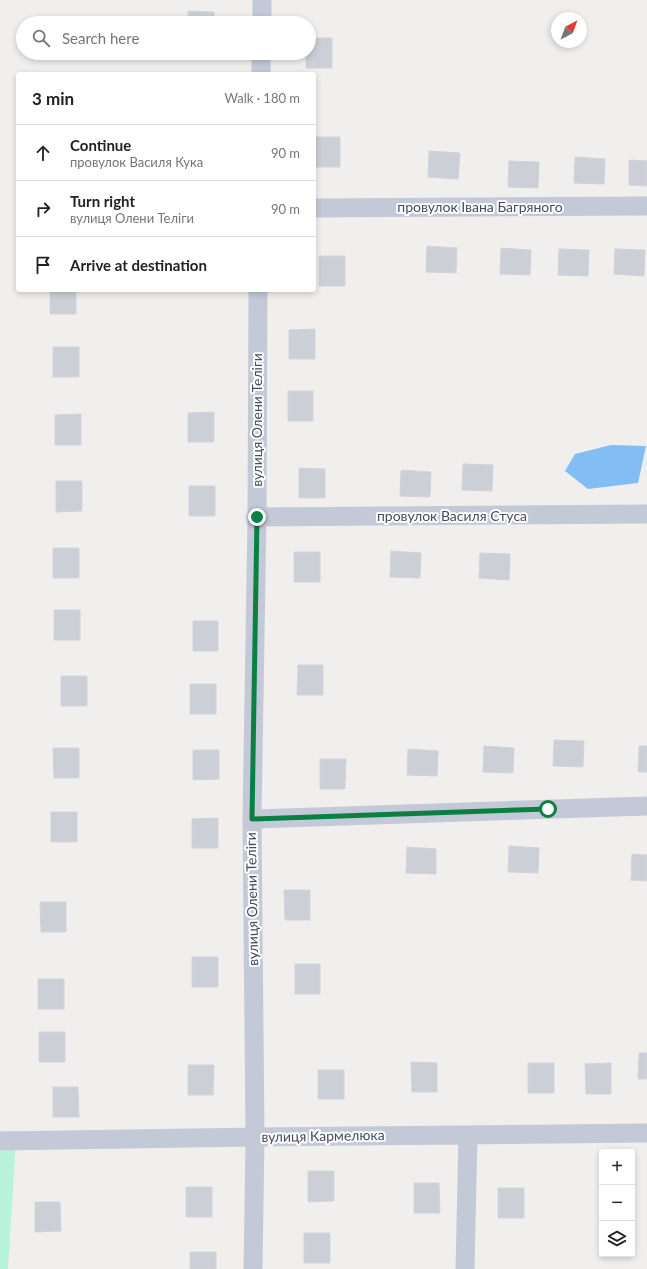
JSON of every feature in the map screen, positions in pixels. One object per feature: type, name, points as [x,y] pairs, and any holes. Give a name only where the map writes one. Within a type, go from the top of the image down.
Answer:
[{"type":"street","points":[[262,0],[262,16]]},
{"type":"street","points":[[261,60],[261,72]]},
{"type":"street","name":"провулок Івана Багряного","points":[[316,208],[647,206]]},
{"type":"street","name":"вулиця Олени Теліги","points":[[253,1269],[255,1137],[252,819],[257,517],[258,292]]},
{"type":"street","name":"провулок Василя Стуса","points":[[257,517],[647,514]]},
{"type":"street","points":[[252,819],[647,806]]},
{"type":"street","name":"вулиця Кармелюка","points":[[0,1141],[647,1133]]},
{"type":"street","points":[[465,1269],[468,1135]]},
{"type":"green space","points":[[16,1140],[8,1269],[0,1269],[0,1141]]},
{"type":"water","points":[[611,445],[646,446],[638,483],[588,489],[565,471],[575,454]]},
{"type":"building","points":[[188,11],[214,12],[214,16],[188,16]]},
{"type":"building","points":[[316,38],[332,38],[332,68],[306,68],[306,60],[316,60]]},
{"type":"building","points":[[316,137],[340,137],[340,167],[316,167]]},
{"type":"building","points":[[429,151],[460,153],[458,179],[428,177]]},
{"type":"building","points":[[575,157],[605,159],[604,184],[574,183]]},
{"type":"building","points":[[629,160],[647,161],[647,186],[629,185]]},
{"type":"building","points":[[509,161],[539,162],[538,188],[508,187]]},
{"type":"building","points":[[427,246],[457,248],[456,273],[426,272]]},
{"type":"building","points":[[501,248],[531,250],[530,275],[500,274]]},
{"type":"building","points":[[559,249],[589,250],[588,276],[558,275]]},
{"type":"building","points":[[615,249],[645,250],[644,276],[614,274]]},
{"type":"building","points":[[319,256],[345,256],[345,286],[319,286]]},
{"type":"building","points":[[50,292],[76,292],[76,314],[50,314]]},
{"type":"building","points":[[315,329],[315,359],[289,359],[289,330]]},
{"type":"building","points":[[53,347],[79,347],[79,377],[53,377]]},
{"type":"building","points":[[288,391],[313,391],[313,421],[288,421]]},
{"type":"building","points":[[214,412],[214,442],[188,442],[188,413]]},
{"type":"building","points":[[81,414],[81,445],[55,445],[55,415]]},
{"type":"building","points":[[463,464],[493,465],[492,491],[462,490]]},
{"type":"building","points":[[299,468],[325,469],[325,498],[299,498]]},
{"type":"building","points":[[401,470],[431,472],[430,497],[400,496]]},
{"type":"building","points":[[56,481],[82,481],[82,511],[56,512]]},
{"type":"building","points":[[189,486],[215,486],[215,516],[189,516]]},
{"type":"building","points":[[53,548],[79,548],[79,578],[53,578]]},
{"type":"building","points":[[391,551],[421,553],[420,578],[390,577]]},
{"type":"building","points":[[294,552],[320,552],[320,582],[294,582]]},
{"type":"building","points":[[480,553],[510,554],[509,580],[479,578]]},
{"type":"building","points":[[54,610],[80,610],[80,640],[54,640]]},
{"type":"building","points":[[193,621],[218,621],[218,651],[193,651]]},
{"type":"building","points":[[298,665],[323,665],[323,695],[297,695]]},
{"type":"building","points":[[61,676],[87,676],[87,706],[61,706]]},
{"type":"building","points":[[190,684],[216,684],[216,714],[190,714]]},
{"type":"building","points":[[554,740],[584,741],[583,767],[553,766]]},
{"type":"building","points":[[484,746],[514,748],[513,773],[483,772]]},
{"type":"building","points":[[639,746],[647,746],[647,772],[638,772]]},
{"type":"building","points":[[53,748],[79,748],[79,778],[54,778]]},
{"type":"building","points":[[408,749],[438,751],[437,776],[407,775]]},
{"type":"building","points":[[193,750],[219,750],[219,779],[193,780]]},
{"type":"building","points":[[320,759],[346,759],[345,789],[320,789]]},
{"type":"building","points":[[51,812],[77,812],[77,842],[51,842]]},
{"type":"building","points":[[218,818],[218,848],[192,848],[192,819]]},
{"type":"building","points":[[509,846],[539,848],[538,873],[508,872]]},
{"type":"building","points":[[407,847],[436,849],[436,874],[406,873]]},
{"type":"building","points":[[632,854],[647,855],[647,881],[631,880]]},
{"type":"building","points":[[284,890],[310,890],[310,920],[285,920]]},
{"type":"building","points":[[40,902],[66,902],[66,932],[41,932]]},
{"type":"building","points":[[192,957],[218,957],[218,987],[192,987]]},
{"type":"building","points":[[295,964],[320,964],[320,994],[295,994]]},
{"type":"building","points":[[38,979],[64,979],[64,1009],[38,1009]]},
{"type":"building","points":[[39,1032],[65,1032],[65,1062],[39,1062]]},
{"type":"building","points":[[639,1053],[647,1053],[647,1079],[638,1079]]},
{"type":"building","points":[[411,1062],[437,1063],[437,1092],[412,1092]]},
{"type":"building","points":[[528,1063],[554,1063],[554,1093],[528,1093]]},
{"type":"building","points":[[611,1063],[611,1094],[586,1094],[585,1064]]},
{"type":"building","points":[[188,1065],[214,1065],[213,1095],[188,1095]]},
{"type":"building","points":[[318,1070],[344,1070],[344,1099],[318,1099]]},
{"type":"building","points":[[53,1087],[78,1087],[79,1117],[53,1117]]},
{"type":"building","points":[[308,1171],[334,1171],[334,1201],[308,1202]]},
{"type":"building","points":[[414,1183],[439,1183],[440,1213],[414,1213]]},
{"type":"building","points":[[186,1187],[212,1187],[212,1217],[186,1217]]},
{"type":"building","points":[[498,1188],[524,1188],[524,1218],[498,1218]]},
{"type":"building","points":[[35,1202],[60,1202],[61,1231],[35,1232]]},
{"type":"building","points":[[304,1233],[330,1233],[330,1263],[304,1263]]},
{"type":"building","points":[[190,1252],[216,1252],[216,1269],[190,1269]]},
{"type":"route","points":[[257,517],[252,819],[548,809]]}]
